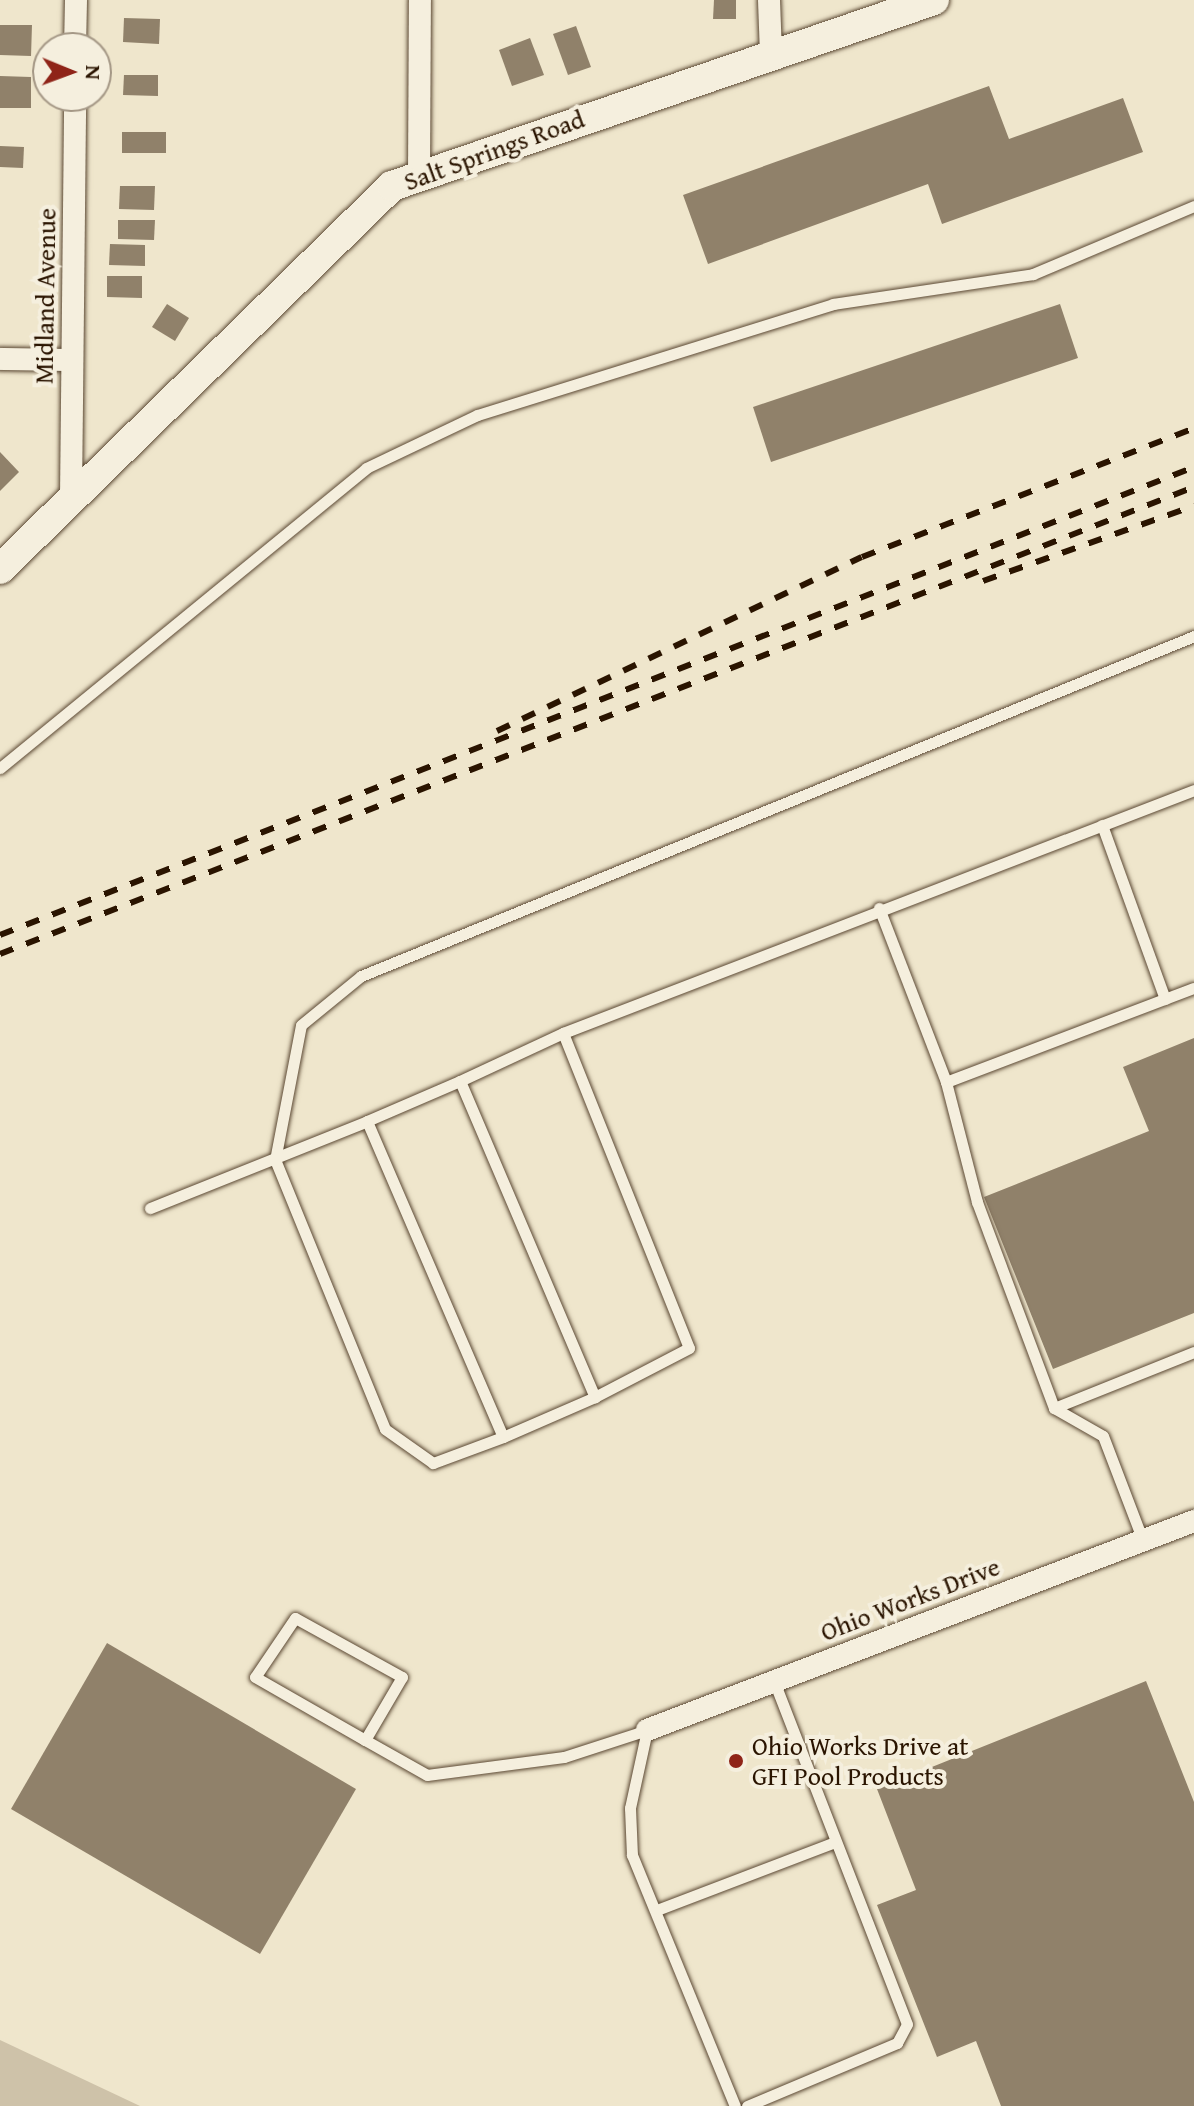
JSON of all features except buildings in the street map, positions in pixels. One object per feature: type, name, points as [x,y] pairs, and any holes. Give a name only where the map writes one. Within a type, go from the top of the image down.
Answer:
[{"type":"street","points":[[75,32],[76,0]]},
{"type":"street","points":[[419,176],[420,0]]},
{"type":"street","points":[[769,0],[771,55]]},
{"type":"street","name":"Salt Springs Road","points":[[0,569],[376,198],[419,176],[934,0]]},
{"type":"street","name":"Midland Avenue","points":[[71,497],[75,112]]},
{"type":"street","points":[[0,359],[72,360]]},
{"type":"street","name":"Ohio Works Drive","points":[[647,1730],[1194,1521]]},
{"type":"lane","points":[[0,768],[366,468],[477,415],[833,304],[1033,274],[1194,206]]},
{"type":"lane","points":[[563,1033],[689,1348],[595,1397],[433,1463],[385,1429],[275,1160],[301,1025],[361,976],[1194,636]]},
{"type":"lane","points":[[150,1208],[275,1160],[563,1033],[879,908],[1194,790]]},
{"type":"lane","points":[[1102,825],[1165,999]]},
{"type":"lane","points":[[879,908],[946,1082],[977,1202],[1054,1408],[1103,1436],[1143,1541]]},
{"type":"lane","points":[[946,1082],[1194,988]]},
{"type":"lane","points":[[460,1081],[595,1397]]},
{"type":"lane","points":[[367,1121],[503,1437]]},
{"type":"lane","points":[[1054,1408],[1194,1352]]},
{"type":"lane","points":[[365,1740],[402,1677],[295,1618],[255,1677],[365,1740],[427,1775],[564,1757],[647,1730]]},
{"type":"lane","points":[[747,2106],[897,2043],[907,2024],[774,1681]]},
{"type":"lane","points":[[647,1730],[630,1808],[632,1855],[735,2106]]},
{"type":"lane","points":[[657,1910],[835,1842]]},
{"type":"shaded area","points":[[0,2040],[140,2106],[0,2106]]},
{"type":"railway","points":[[497,731],[862,557],[1194,428]]},
{"type":"railway","points":[[0,935],[1194,467]]},
{"type":"railway","points":[[0,954],[1194,487]]},
{"type":"railway","points":[[983,581],[1194,506]]},
{"type":"place","name":"Ohio Works Drive at GFI Pool Products","points":[[736,1761]]}]
